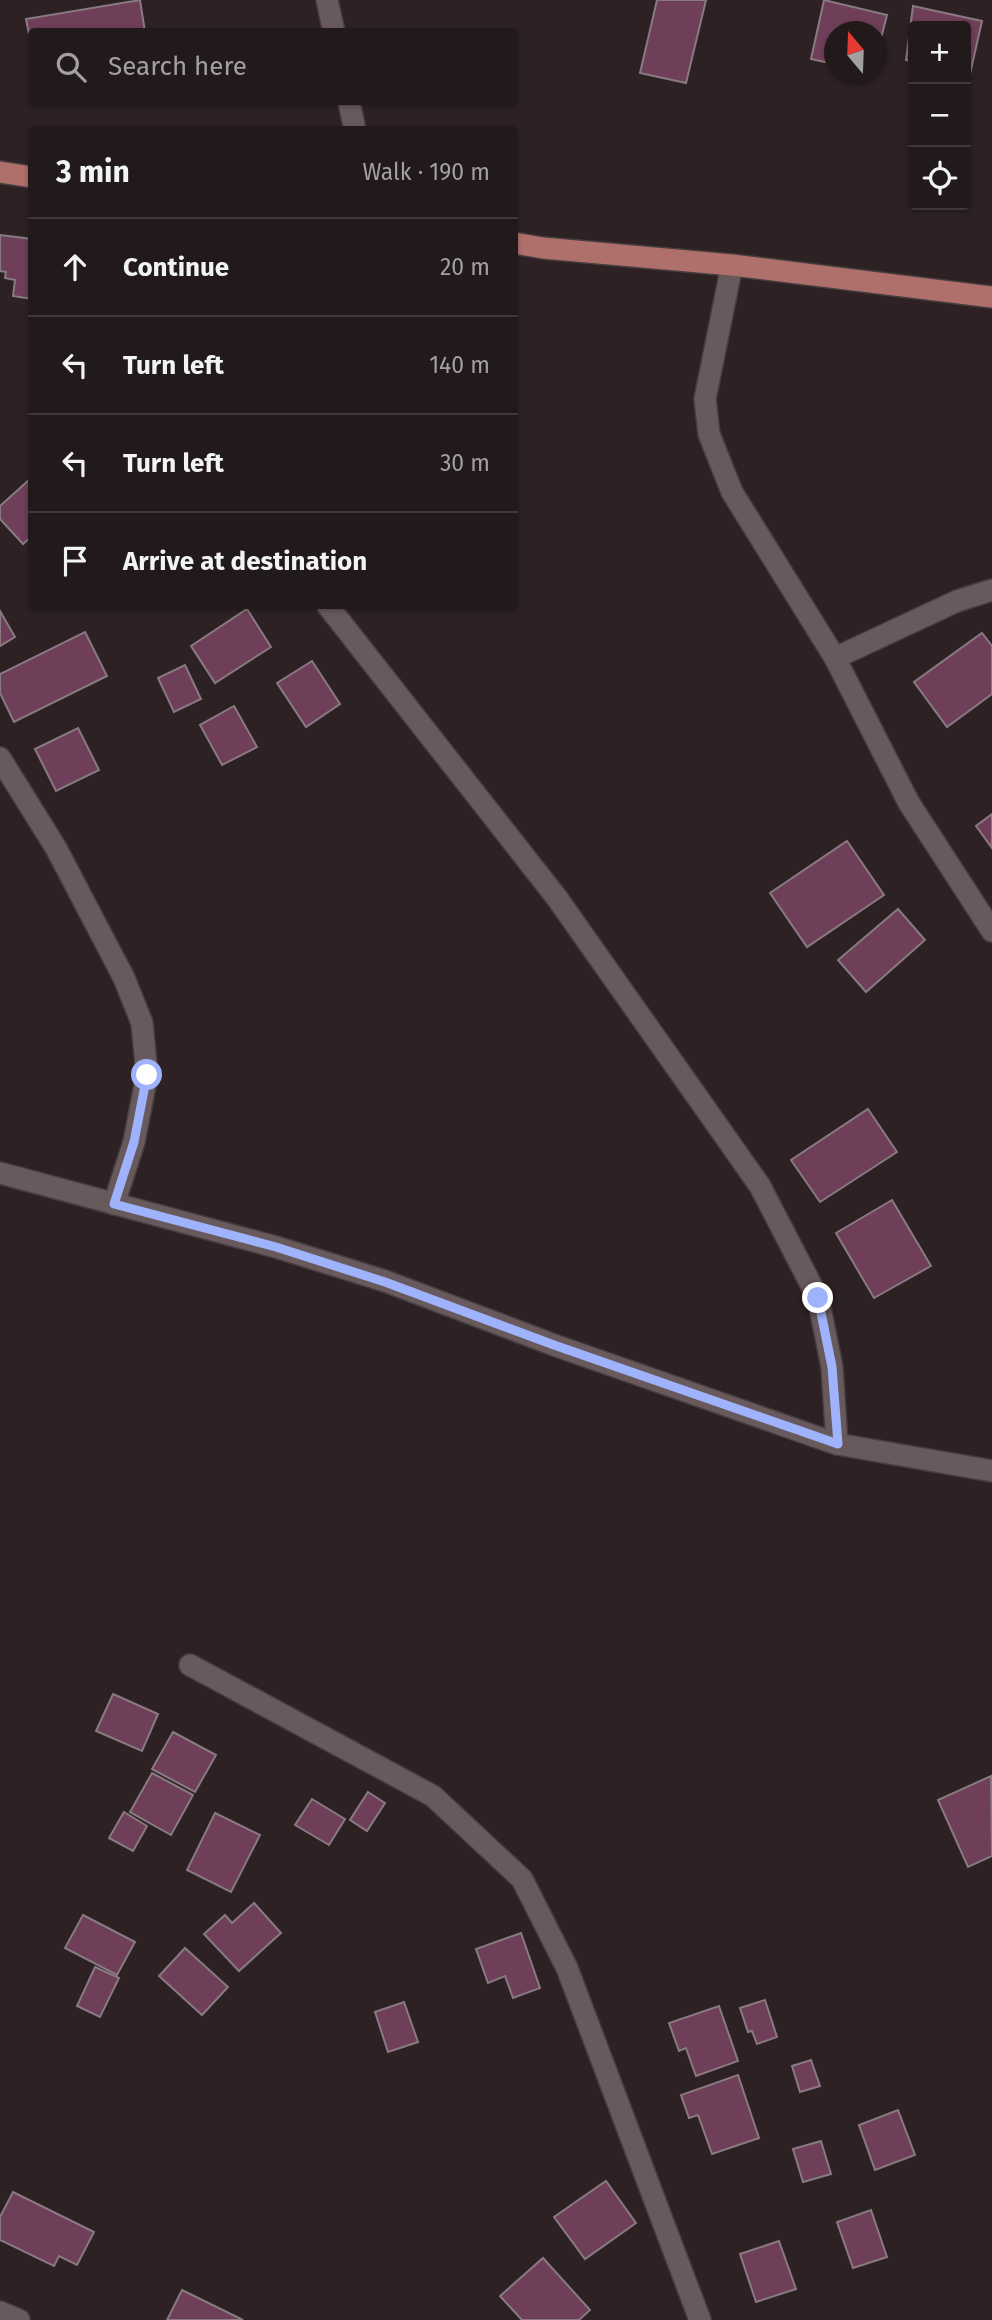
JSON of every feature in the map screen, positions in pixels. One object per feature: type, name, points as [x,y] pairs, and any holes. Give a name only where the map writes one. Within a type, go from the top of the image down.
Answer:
[{"type":"main road","points":[[0,172],[28,176]]},
{"type":"main road","points":[[518,244],[732,265],[992,297]]},
{"type":"street","points":[[327,0],[333,28]]},
{"type":"street","points":[[350,105],[354,126]]},
{"type":"street","points":[[732,265],[705,399],[709,434],[732,492],[835,658],[909,803],[992,931]]},
{"type":"street","points":[[835,658],[957,601],[992,590]]},
{"type":"street","points":[[330,609],[557,898],[761,1186],[818,1298],[832,1367],[838,1444]]},
{"type":"street","points":[[0,758],[56,848],[124,978],[142,1023],[147,1075],[134,1142],[114,1204]]},
{"type":"street","points":[[0,1173],[276,1247],[385,1282],[554,1345],[838,1444],[992,1471]]},
{"type":"street","points":[[190,1664],[433,1796],[523,1879],[567,1968],[699,2320]]},
{"type":"street","points":[[0,2312],[19,2320]]},
{"type":"building","points":[[140,0],[144,28],[28,29],[26,19]]},
{"type":"building","points":[[657,0],[706,0],[686,83],[640,73]]},
{"type":"building","points":[[824,0],[887,15],[885,21],[824,21],[824,62],[811,59]]},
{"type":"building","points":[[913,6],[982,21],[971,70],[971,21],[911,21]]},
{"type":"building","points":[[0,235],[28,238],[28,298],[13,296],[15,280],[5,278],[6,272],[0,271]]},
{"type":"building","points":[[28,481],[28,540],[23,544],[0,519],[0,506]]},
{"type":"building","points":[[247,609],[271,647],[215,683],[191,646]]},
{"type":"building","points":[[0,611],[15,637],[0,646]]},
{"type":"building","points":[[85,632],[107,676],[14,722],[0,693],[0,674]]},
{"type":"building","points":[[982,633],[992,646],[992,694],[947,727],[914,682]]},
{"type":"building","points":[[312,661],[340,704],[306,727],[277,683]]},
{"type":"building","points":[[185,665],[201,699],[174,712],[158,678]]},
{"type":"building","points":[[234,706],[257,747],[222,765],[200,725]]},
{"type":"building","points":[[78,728],[99,770],[56,791],[35,749]]},
{"type":"building","points":[[992,814],[992,848],[976,826]]},
{"type":"building","points":[[847,841],[884,895],[807,947],[770,893]]},
{"type":"building","points":[[898,909],[925,940],[866,992],[838,960]]},
{"type":"building","points":[[868,1109],[897,1152],[820,1202],[791,1160]]},
{"type":"building","points":[[892,1200],[931,1266],[874,1298],[836,1233]]},
{"type":"building","points":[[113,1694],[158,1714],[142,1751],[96,1731]]},
{"type":"building","points":[[173,1732],[216,1755],[195,1792],[152,1769]]},
{"type":"building","points":[[152,1773],[193,1795],[171,1835],[130,1812]]},
{"type":"building","points":[[991,1776],[992,1856],[968,1867],[938,1800]]},
{"type":"building","points":[[368,1792],[385,1803],[367,1831],[350,1820]]},
{"type":"building","points":[[312,1799],[345,1819],[329,1845],[295,1825]]},
{"type":"building","points":[[124,1812],[147,1826],[133,1851],[109,1838]]},
{"type":"building","points":[[215,1813],[260,1835],[231,1892],[187,1870]]},
{"type":"building","points":[[254,1903],[281,1933],[239,1971],[204,1934],[225,1915],[232,1923]]},
{"type":"building","points":[[83,1915],[135,1942],[117,1975],[65,1948]]},
{"type":"building","points":[[521,1933],[540,1988],[513,1998],[505,1976],[488,1983],[476,1949]]},
{"type":"building","points":[[185,1948],[228,1987],[202,2015],[159,1976]]},
{"type":"building","points":[[95,1967],[119,1978],[100,2017],[77,2006]]},
{"type":"building","points":[[765,2000],[777,2037],[757,2044],[752,2031],[748,2032],[740,2008]]},
{"type":"building","points":[[404,2002],[418,2042],[388,2052],[375,2012]]},
{"type":"building","points":[[719,2006],[738,2061],[696,2076],[686,2048],[679,2051],[669,2023]]},
{"type":"building","points":[[811,2060],[820,2086],[800,2092],[792,2066]]},
{"type":"building","points":[[738,2075],[759,2138],[712,2154],[698,2115],[689,2118],[681,2095]]},
{"type":"building","points":[[898,2110],[915,2155],[875,2170],[859,2125]]},
{"type":"building","points":[[821,2141],[831,2174],[803,2182],[793,2149]]},
{"type":"building","points":[[606,2181],[636,2223],[585,2259],[554,2217]]},
{"type":"building","points":[[13,2192],[94,2232],[77,2265],[59,2256],[54,2266],[0,2240],[0,2217]]},
{"type":"building","points":[[871,2210],[887,2257],[853,2268],[837,2222]]},
{"type":"building","points":[[779,2241],[796,2289],[756,2302],[740,2254]]},
{"type":"building","points":[[543,2258],[590,2310],[579,2320],[522,2320],[500,2296]]},
{"type":"building","points":[[182,2290],[243,2320],[167,2320]]},
{"type":"route","points":[[147,1075],[134,1142],[114,1204],[276,1247],[385,1282],[554,1345],[838,1444],[832,1367],[818,1298]]}]
